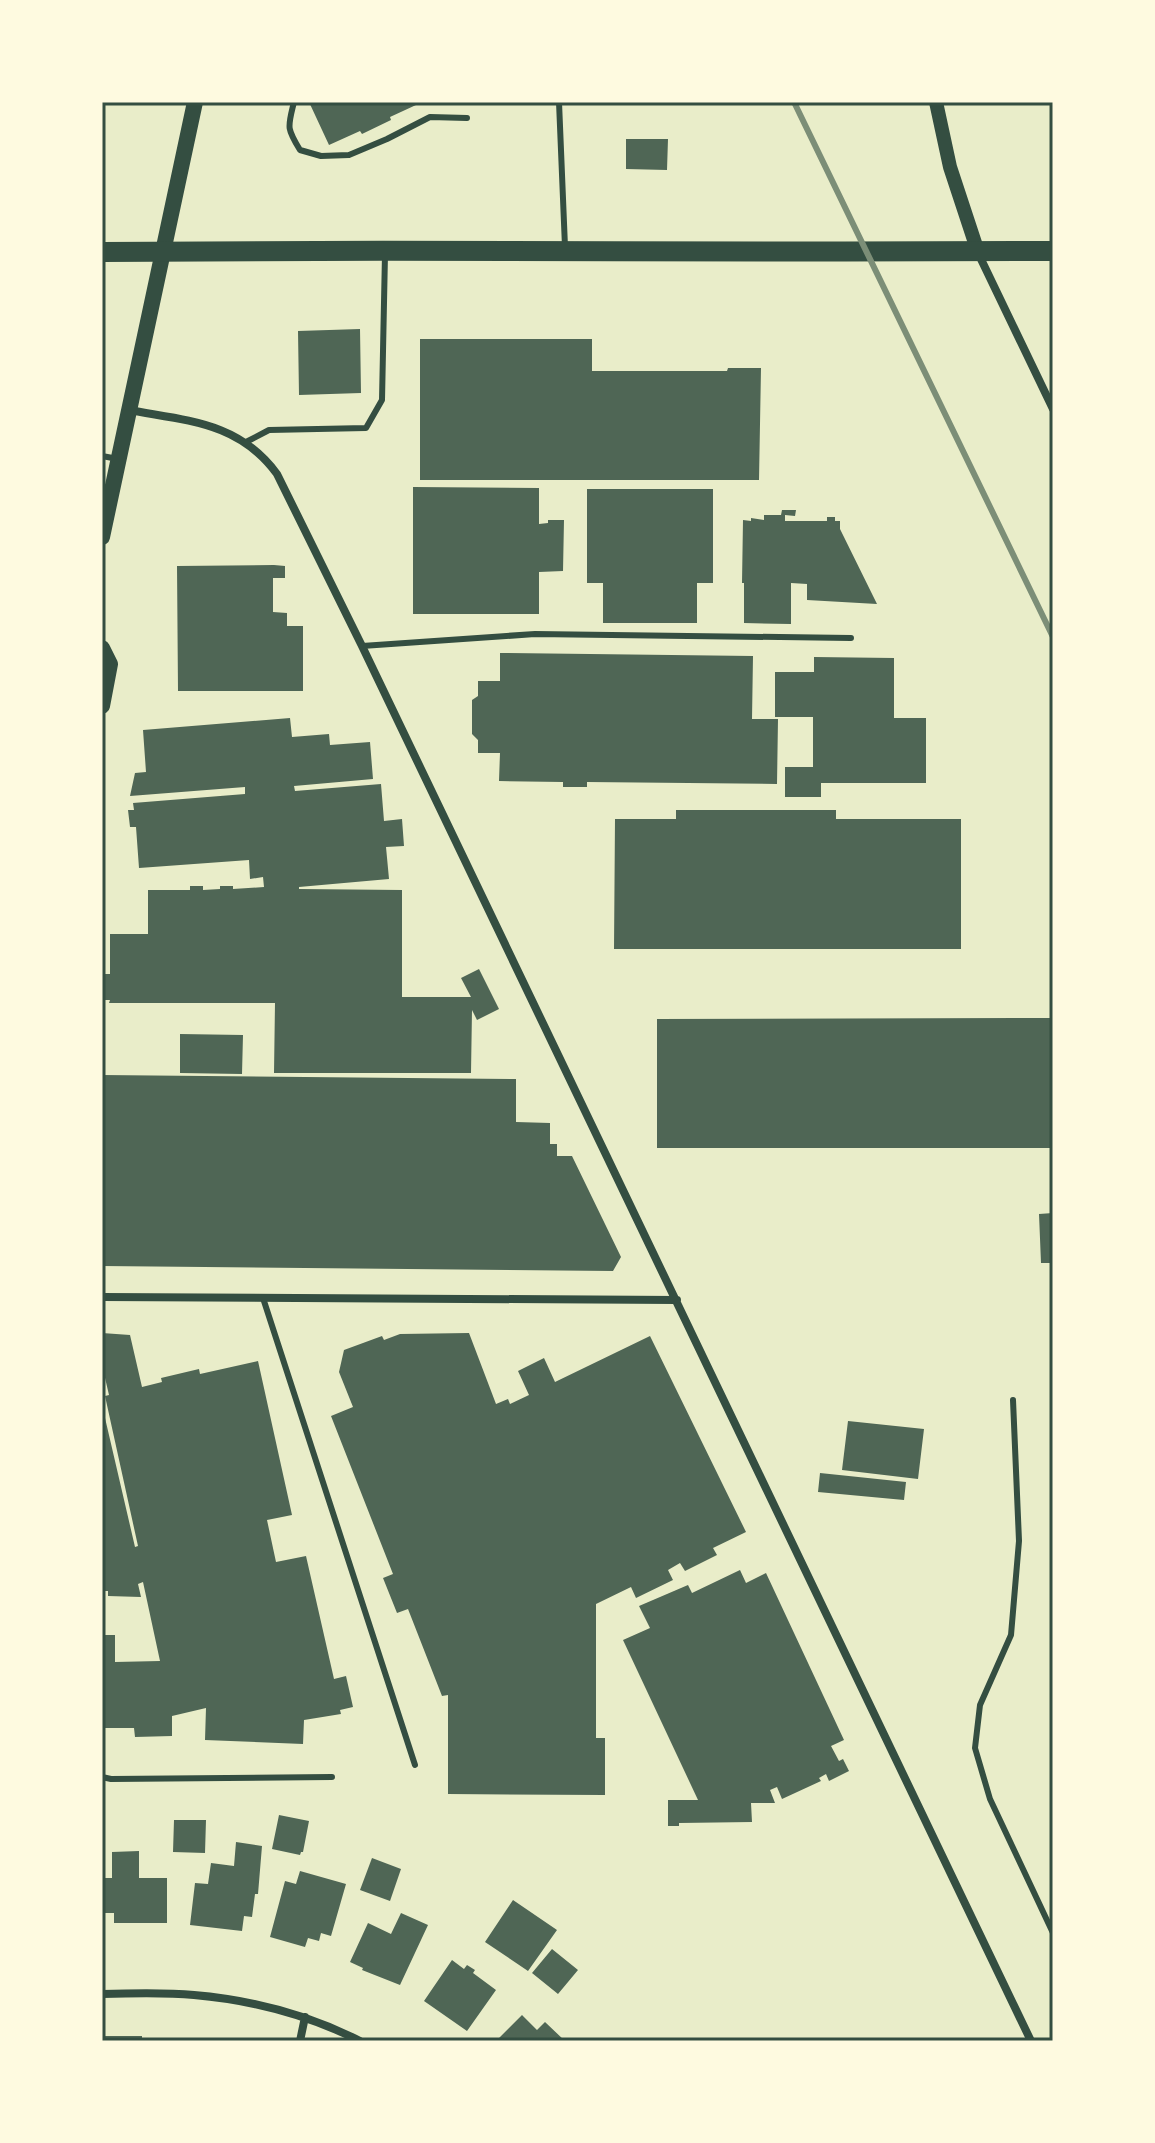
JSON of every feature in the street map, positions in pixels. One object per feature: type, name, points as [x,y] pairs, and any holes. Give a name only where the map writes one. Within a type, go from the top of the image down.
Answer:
[{"type":"main road","points":[[102,537],[110,458],[129,410],[195,102]]},
{"type":"main road","points":[[102,252],[1053,251]]},
{"type":"main road","points":[[102,648],[110,664],[102,706]]},
{"type":"street","points":[[936,102],[950,167],[978,252],[1053,409]]},
{"type":"street","points":[[129,410],[223,430],[246,442],[264,457],[277,474],[1031,2041]]},
{"type":"street","points":[[102,1297],[677,1300]]},
{"type":"street","points":[[102,1994],[194,1994],[231,2000],[305,2017],[360,2041]]},
{"type":"street","points":[[300,2041],[305,2017]]},
{"type":"lane","points":[[294,102],[289,132],[300,150],[321,156],[349,155],[430,117],[467,118]]},
{"type":"lane","points":[[559,102],[565,250]]},
{"type":"lane","points":[[246,442],[269,430],[366,428],[382,400],[385,251]]},
{"type":"lane","points":[[362,646],[535,634],[851,638]]},
{"type":"lane","points":[[263,1298],[415,1765]]},
{"type":"lane","points":[[1013,1400],[1019,1541],[1011,1635],[980,1705],[975,1748],[990,1799],[1053,1933]]},
{"type":"lane","points":[[102,1777],[332,1777]]},
{"type":"building","points":[[309,102],[415,102],[416,105],[362,134],[360,131],[329,145]]},
{"type":"building","points":[[626,139],[668,139],[667,170],[626,169]]},
{"type":"building","points":[[360,329],[361,393],[299,395],[298,331]]},
{"type":"building","points":[[420,339],[592,339],[592,371],[761,368],[759,480],[420,480]]},
{"type":"building","points":[[413,487],[539,488],[539,524],[548,523],[548,520],[564,520],[563,571],[539,572],[539,614],[413,614]]},
{"type":"building","points":[[587,489],[713,489],[713,583],[697,583],[697,623],[603,623],[603,583],[587,583]]},
{"type":"building","points":[[782,510],[796,510],[795,516],[785,515],[785,521],[827,521],[827,517],[835,517],[835,521],[840,521],[840,529],[877,604],[807,600],[807,584],[791,583],[791,624],[744,623],[743,520],[764,520],[764,515],[781,515]]},
{"type":"building","points":[[177,566],[285,566],[285,578],[273,578],[273,612],[287,613],[287,626],[303,626],[303,691],[178,691]]},
{"type":"building","points":[[500,653],[753,656],[752,719],[778,719],[777,784],[587,782],[587,787],[563,787],[563,782],[499,781],[500,753],[478,753],[478,740],[472,734],[472,700],[478,696],[478,681],[500,681]]},
{"type":"building","points":[[814,657],[894,658],[894,718],[926,718],[926,783],[821,783],[821,797],[785,797],[785,767],[813,767],[813,717],[775,717],[775,672],[814,672]]},
{"type":"building","points":[[290,718],[292,737],[329,734],[330,745],[370,742],[373,779],[294,786],[295,791],[381,784],[384,821],[402,819],[404,846],[386,847],[389,879],[299,889],[402,890],[402,997],[471,997],[461,978],[479,969],[499,1009],[477,1020],[472,1010],[471,1073],[274,1073],[275,1003],[109,1003],[110,1000],[102,1000],[102,974],[110,974],[110,934],[148,934],[148,890],[190,890],[190,886],[203,886],[203,890],[220,889],[220,886],[233,886],[233,889],[264,887],[263,877],[250,879],[249,860],[139,868],[136,827],[130,827],[128,810],[134,810],[133,803],[245,794],[245,787],[130,796],[135,773],[146,772],[143,730]]},
{"type":"building","points":[[676,810],[836,810],[836,819],[961,819],[961,949],[614,949],[615,819],[676,819]]},
{"type":"building","points":[[1053,1018],[1053,1148],[657,1148],[657,1019]]},
{"type":"building","points":[[180,1034],[243,1035],[242,1074],[180,1073]]},
{"type":"building","points":[[102,1075],[516,1079],[516,1122],[550,1123],[550,1144],[557,1144],[557,1156],[572,1156],[621,1257],[613,1271],[102,1266]]},
{"type":"building","points":[[1053,1213],[1053,1263],[1041,1263],[1039,1214]]},
{"type":"building","points":[[102,1333],[130,1335],[142,1387],[162,1382],[161,1378],[199,1369],[200,1374],[258,1361],[292,1515],[267,1520],[276,1562],[306,1556],[334,1679],[346,1676],[353,1707],[340,1710],[341,1714],[304,1720],[303,1744],[205,1740],[206,1708],[172,1716],[172,1736],[135,1737],[134,1728],[102,1728],[102,1635],[115,1635],[115,1662],[160,1661],[143,1582],[138,1584],[141,1597],[108,1596],[108,1591],[102,1591],[102,1405],[135,1547],[138,1546],[105,1396],[109,1395],[102,1365]]},
{"type":"building","points":[[469,1333],[496,1404],[508,1399],[510,1404],[529,1395],[518,1371],[544,1358],[555,1382],[650,1336],[746,1532],[713,1548],[717,1555],[685,1571],[680,1563],[668,1570],[673,1580],[636,1598],[631,1587],[596,1604],[596,1738],[605,1738],[605,1795],[448,1794],[448,1695],[442,1696],[408,1609],[397,1613],[383,1578],[393,1574],[331,1416],[353,1407],[339,1372],[344,1350],[382,1336],[384,1340],[400,1334]]},
{"type":"building","points":[[848,1421],[924,1429],[918,1479],[842,1470]]},
{"type":"building","points":[[820,1473],[906,1482],[904,1500],[818,1492]]},
{"type":"building","points":[[740,1570],[746,1583],[766,1573],[844,1740],[831,1746],[849,1771],[829,1781],[826,1774],[819,1778],[821,1781],[782,1799],[777,1787],[770,1790],[775,1803],[751,1803],[752,1822],[679,1823],[679,1826],[668,1826],[668,1800],[698,1800],[623,1640],[650,1628],[639,1606],[688,1585],[692,1593]]},
{"type":"building","points":[[279,1815],[309,1821],[300,1855],[272,1849]]},
{"type":"building","points":[[174,1820],[206,1820],[205,1853],[173,1852]]},
{"type":"building","points":[[236,1842],[262,1846],[258,1894],[255,1894],[252,1917],[244,1916],[242,1931],[190,1925],[195,1883],[208,1884],[211,1863],[234,1866]]},
{"type":"building","points":[[139,1851],[139,1878],[167,1878],[167,1923],[114,1923],[114,1913],[102,1913],[102,1878],[112,1878],[112,1852]]},
{"type":"building","points":[[372,1858],[401,1869],[390,1901],[360,1890]]},
{"type":"building","points":[[300,1871],[346,1884],[331,1936],[321,1933],[319,1941],[308,1938],[305,1947],[270,1937],[285,1881],[296,1884]]},
{"type":"building","points":[[513,1900],[557,1930],[528,1971],[485,1942]]},
{"type":"building","points":[[401,1913],[428,1925],[400,1985],[350,1962],[368,1923],[391,1934]]},
{"type":"building","points":[[552,1949],[578,1970],[558,1994],[532,1973]]},
{"type":"building","points":[[452,1960],[464,1969],[467,1965],[475,1970],[473,1973],[496,1990],[467,2031],[424,2001]]},
{"type":"building","points":[[522,2015],[537,2030],[545,2022],[565,2041],[496,2041]]},
{"type":"building","points":[[104,2036],[142,2036],[142,2041],[103,2041]]},
{"type":"railway","points":[[794,102],[1053,637]]}]
